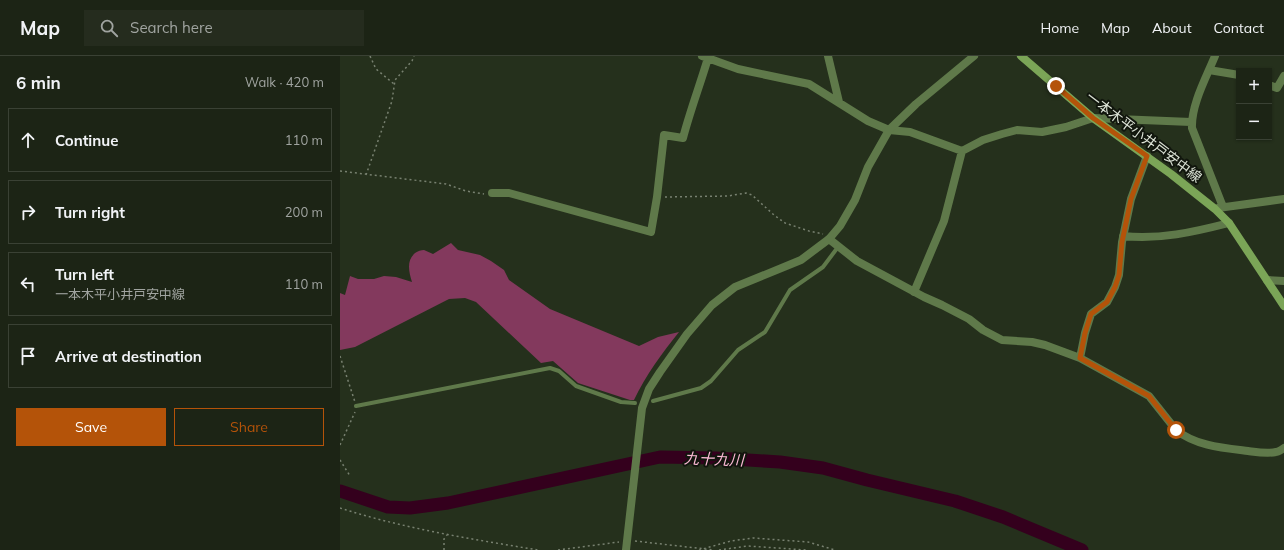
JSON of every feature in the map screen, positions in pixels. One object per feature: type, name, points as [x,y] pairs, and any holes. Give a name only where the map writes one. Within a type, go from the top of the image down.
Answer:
[{"type":"main road","name":"一本木平小井戸安中線","points":[[1021,56],[1093,118],[1219,208],[1284,306]]},
{"type":"street","points":[[828,56],[839,102]]},
{"type":"street","points":[[626,550],[643,405],[649,389],[687,334],[712,305],[735,287],[801,260],[829,239],[840,226],[855,200],[868,168],[889,130],[916,104],[974,56]]},
{"type":"street","points":[[1215,56],[1195,105],[1191,122],[1219,208],[1284,199]]},
{"type":"street","points":[[492,193],[509,193],[651,232],[657,197],[664,135],[683,138],[694,98],[699,87],[705,57],[738,69],[809,84],[868,121],[889,130],[910,132],[962,151],[983,140],[1017,130],[1042,132],[1066,127],[1093,118],[1191,122]]},
{"type":"street","points":[[1210,70],[1236,74]]},
{"type":"street","points":[[1272,86],[1277,88],[1284,76]]},
{"type":"street","points":[[914,292],[944,221],[962,151]]},
{"type":"street","points":[[1080,358],[1085,333],[1091,314],[1107,302],[1115,287],[1119,275],[1123,236],[1131,199],[1147,156]]},
{"type":"street","points":[[1123,236],[1137,238],[1188,234],[1229,223]]},
{"type":"street","points":[[829,239],[856,261],[969,319],[983,330],[1002,340],[1032,342],[1080,358],[1149,396],[1176,430],[1198,442],[1221,448],[1259,452],[1277,452],[1284,448]]},
{"type":"street","points":[[1267,280],[1284,281]]},
{"type":"lane","points":[[653,401],[701,388],[711,381],[738,350],[765,332],[790,290],[823,267],[838,246]]},
{"type":"lane","points":[[356,406],[550,368],[559,371],[576,386],[622,402],[635,403]]},
{"type":"path","points":[[370,56],[376,69],[394,84]]},
{"type":"path","points":[[366,175],[392,101],[395,80],[412,61],[414,56]]},
{"type":"path","points":[[340,171],[446,184],[466,191],[486,194],[492,193]]},
{"type":"path","points":[[657,197],[728,196],[746,193],[752,195],[785,223],[809,231],[822,233],[829,239]]},
{"type":"path","points":[[340,356],[356,406],[355,412],[340,445]]},
{"type":"path","points":[[340,460],[350,476]]},
{"type":"path","points":[[340,508],[447,535],[538,550]]},
{"type":"path","points":[[444,550],[444,539],[447,535]]},
{"type":"path","points":[[699,549],[731,541],[753,538],[808,542],[835,550]]},
{"type":"path","points":[[633,540],[714,550]]},
{"type":"path","points":[[558,550],[622,541]]},
{"type":"path","points":[[719,550],[748,546],[806,550]]},
{"type":"shaded area","points":[[451,243],[458,250],[480,255],[491,261],[504,270],[509,280],[550,309],[639,346],[658,337],[679,332],[655,364],[634,400],[578,383],[553,361],[541,363],[476,302],[465,298],[449,299],[355,347],[340,350],[340,293],[345,295],[350,276],[358,279],[374,279],[384,276],[396,277],[412,282],[409,271],[409,263],[415,253],[424,250],[433,254]]},
{"type":"waterway","name":"九十九川","points":[[340,491],[388,507],[410,508],[448,503],[660,457],[716,458],[780,462],[823,468],[955,501],[1003,517],[1082,550]]},
{"type":"route","points":[[1056,86],[1093,118],[1147,156],[1131,199],[1122,242],[1119,275],[1115,287],[1107,302],[1091,314],[1085,333],[1080,358],[1149,396],[1176,430]]}]
